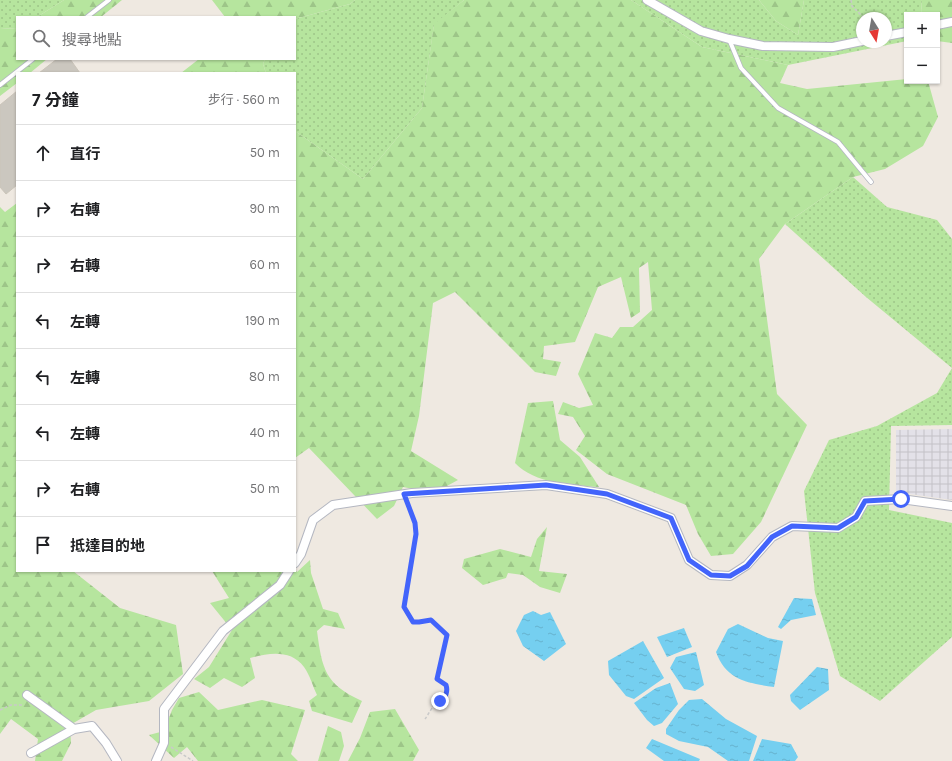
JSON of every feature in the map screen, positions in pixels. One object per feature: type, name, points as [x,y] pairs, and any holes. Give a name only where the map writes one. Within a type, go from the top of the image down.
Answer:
[{"type":"street","points":[[647,0],[701,31],[729,40],[763,46],[833,48],[856,42]]},
{"type":"street","points":[[940,24],[952,22]]},
{"type":"street","points":[[892,35],[904,33]]},
{"type":"street","points":[[296,562],[301,554],[313,520],[333,505],[404,494],[546,485],[607,494],[671,518],[689,560],[711,575],[730,576],[747,566],[772,537],[792,526],[838,528],[856,517],[865,501],[901,499],[952,506]]},
{"type":"street","points":[[156,761],[164,743],[164,709],[196,664],[223,631],[280,585],[289,572]]},
{"type":"street","points":[[28,695],[74,729]]},
{"type":"street","points":[[32,753],[74,729],[92,726],[106,743],[117,761]]},
{"type":"lane","points":[[88,16],[109,0]]},
{"type":"lane","points":[[729,40],[741,68],[778,108],[838,142],[871,182]]},
{"type":"lane","points":[[16,72],[32,60]]},
{"type":"lane","points":[[0,85],[16,72]]},
{"type":"path","points":[[852,0],[852,6],[858,12]]},
{"type":"path","points":[[404,494],[415,523],[416,534],[404,607],[413,622],[431,620],[447,635],[437,679],[446,685],[446,692],[443,700],[436,704],[425,719]]},
{"type":"path","points":[[0,710],[11,705],[38,703]]},
{"type":"path","points":[[164,743],[193,761]]},
{"type":"shaded area","points":[[952,429],[952,500],[896,492],[896,430]]},
{"type":"green space","points":[[0,0],[64,0],[39,16],[16,16],[16,29],[0,28]]},
{"type":"green space","points":[[64,0],[122,0],[102,16],[39,16]]},
{"type":"green space","points":[[212,0],[355,0],[350,4],[296,19],[296,16],[224,16]]},
{"type":"green space","points":[[355,0],[464,0],[434,25],[422,108],[363,179],[296,132],[296,72],[266,72],[263,64],[265,60],[296,60],[296,19],[350,4]]},
{"type":"green space","points":[[464,0],[631,0],[702,47],[788,65],[780,83],[807,89],[904,79],[904,84],[929,84],[938,117],[923,146],[885,169],[853,177],[785,224],[759,259],[777,394],[807,425],[761,522],[733,554],[711,556],[698,534],[686,505],[607,474],[576,450],[585,436],[573,417],[558,414],[563,402],[579,408],[593,405],[578,374],[595,333],[612,338],[620,327],[633,327],[652,310],[648,262],[639,268],[640,312],[631,318],[621,277],[598,287],[575,342],[544,346],[543,359],[561,362],[556,376],[535,372],[455,292],[433,303],[419,416],[411,451],[458,480],[434,493],[403,487],[394,506],[377,519],[309,448],[296,457],[296,132],[363,179],[422,108],[434,24]]},
{"type":"green space","points":[[631,0],[759,0],[776,21],[798,35],[804,0],[922,0],[921,12],[904,12],[904,42],[892,44],[892,12],[856,12],[856,48],[872,48],[788,65],[702,47]]},
{"type":"green space","points":[[759,0],[804,0],[798,35],[776,21]]},
{"type":"green space","points":[[922,0],[952,0],[952,43],[940,41],[940,12],[921,12]]},
{"type":"green space","points":[[0,28],[16,29],[16,60],[46,60],[31,72],[16,72],[16,84],[0,96]]},
{"type":"green space","points":[[198,60],[265,60],[263,64],[266,72],[182,72]]},
{"type":"green space","points":[[853,177],[887,207],[937,220],[952,239],[952,368],[866,297],[785,224]]},
{"type":"green space","points":[[16,204],[16,572],[74,572],[120,608],[176,625],[183,674],[149,701],[96,710],[70,725],[71,743],[62,761],[35,761],[38,739],[11,719],[0,734],[0,207],[5,212]]},
{"type":"green space","points":[[952,368],[952,425],[891,426],[889,510],[952,523],[952,637],[880,701],[840,676],[815,593],[804,491],[829,440],[877,426],[937,393]]},
{"type":"green space","points":[[553,401],[560,440],[580,457],[599,487],[565,484],[543,479],[523,470],[515,463],[528,403]]},
{"type":"green space","points":[[547,527],[539,571],[567,574],[560,593],[540,587],[523,575],[508,573],[506,578],[483,585],[462,568],[464,559],[500,549],[531,557],[537,539]]},
{"type":"green space","points":[[310,560],[311,573],[323,609],[338,613],[345,629],[324,625],[317,631],[321,656],[328,674],[340,688],[362,701],[352,723],[312,711],[309,701],[317,695],[310,677],[299,661],[286,655],[272,654],[250,658],[255,678],[242,687],[224,678],[210,688],[194,679],[209,667],[232,630],[210,603],[229,598],[213,572],[296,572],[296,570],[297,572]]},
{"type":"green space","points":[[199,692],[218,710],[262,700],[305,710],[291,754],[298,761],[198,761],[187,747],[174,758],[149,735],[164,731],[172,710],[179,698]]},
{"type":"green space","points":[[395,709],[419,750],[413,761],[348,761],[360,738],[370,712]]},
{"type":"green space","points":[[328,726],[341,732],[344,746],[339,761],[318,761]]},
{"type":"water","points":[[794,598],[812,599],[816,615],[791,620],[781,629],[778,627]]},
{"type":"water","points":[[533,611],[541,615],[550,612],[566,644],[544,661],[523,646],[516,631],[524,615]]},
{"type":"water","points":[[738,624],[768,638],[783,641],[774,687],[746,682],[725,669],[720,661],[716,652],[728,629]]},
{"type":"water","points":[[684,628],[692,647],[667,657],[657,637]]},
{"type":"water","points":[[643,641],[664,678],[634,699],[626,696],[609,675],[608,661]]},
{"type":"water","points":[[696,652],[704,685],[695,691],[684,689],[670,668],[676,657]]},
{"type":"water","points":[[817,667],[828,669],[829,690],[800,710],[791,701],[790,695]]},
{"type":"water","points":[[670,683],[678,704],[662,723],[654,726],[647,720],[634,703],[656,688]]},
{"type":"water","points":[[702,699],[726,719],[757,736],[749,761],[728,761],[708,747],[679,741],[666,734],[666,729],[679,710],[689,700]]},
{"type":"water","points":[[652,739],[700,759],[699,761],[664,761],[646,748]]},
{"type":"water","points":[[762,739],[791,744],[798,757],[795,761],[753,761]]},
{"type":"building","points":[[56,60],[71,60],[79,72],[40,72]]},
{"type":"building","points":[[16,92],[16,186],[6,194],[0,187],[0,105]]},
{"type":"route","points":[[440,701],[445,697],[447,689],[446,685],[438,682],[437,679],[447,635],[431,620],[413,622],[409,618],[404,607],[416,534],[415,523],[404,494],[546,485],[607,494],[671,518],[689,560],[711,575],[730,576],[747,566],[772,537],[792,526],[838,528],[856,517],[865,501],[901,499]]}]
